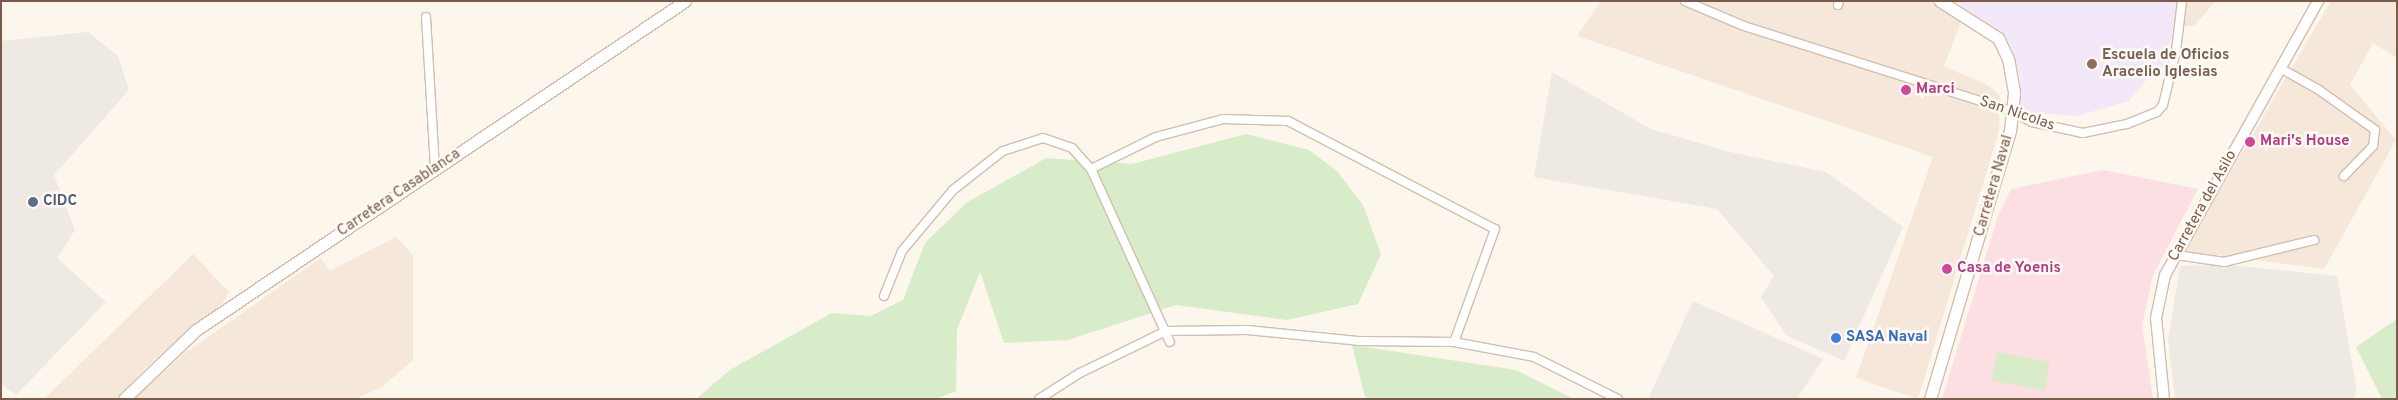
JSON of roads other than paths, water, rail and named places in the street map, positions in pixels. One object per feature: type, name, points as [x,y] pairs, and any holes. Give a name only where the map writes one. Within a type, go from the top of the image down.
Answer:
[{"type":"main road","name":"Carretera Casablanca","points":[[124,399],[196,330],[685,1]]},
{"type":"main road","name":"Carretera Naval","points":[[1930,399],[2010,131],[2012,111],[2011,71],[1998,38],[1940,1]]},
{"type":"street","name":"San Nicolas","points":[[1685,1],[1772,36],[2012,111],[2032,122],[2083,133],[2127,124],[2157,112],[2166,97],[2172,77],[2182,1]]},
{"type":"street","name":"Carretera del Asilo","points":[[2164,399],[2156,318],[2165,275],[2318,1]]},
{"type":"street","points":[[426,17],[436,169]]},
{"type":"street","points":[[2280,68],[2319,90],[2375,130],[2373,146],[2344,176]]},
{"type":"street","points":[[1091,169],[1156,137],[1223,119],[1288,121],[1494,229],[1454,342]]},
{"type":"street","points":[[884,296],[907,244],[953,190],[1004,151],[1043,138],[1072,148],[1091,169],[1170,342]]},
{"type":"street","points":[[2176,255],[2224,262],[2314,240]]},
{"type":"street","points":[[1039,399],[1080,373],[1166,331],[1247,330],[1360,341],[1454,342],[1534,356],[1618,399]]},
{"type":"place","name":"Escuela de Oficios Aracelio Iglesias","points":[[2092,64]]},
{"type":"place","name":"Marci","points":[[1906,90]]},
{"type":"place","name":"Mari's House","points":[[2250,142]]},
{"type":"place","name":"CIDC","points":[[33,202]]},
{"type":"place","name":"Casa de Yoenis","points":[[1947,269]]},
{"type":"place","name":"SASA Naval","points":[[1836,338]]}]
